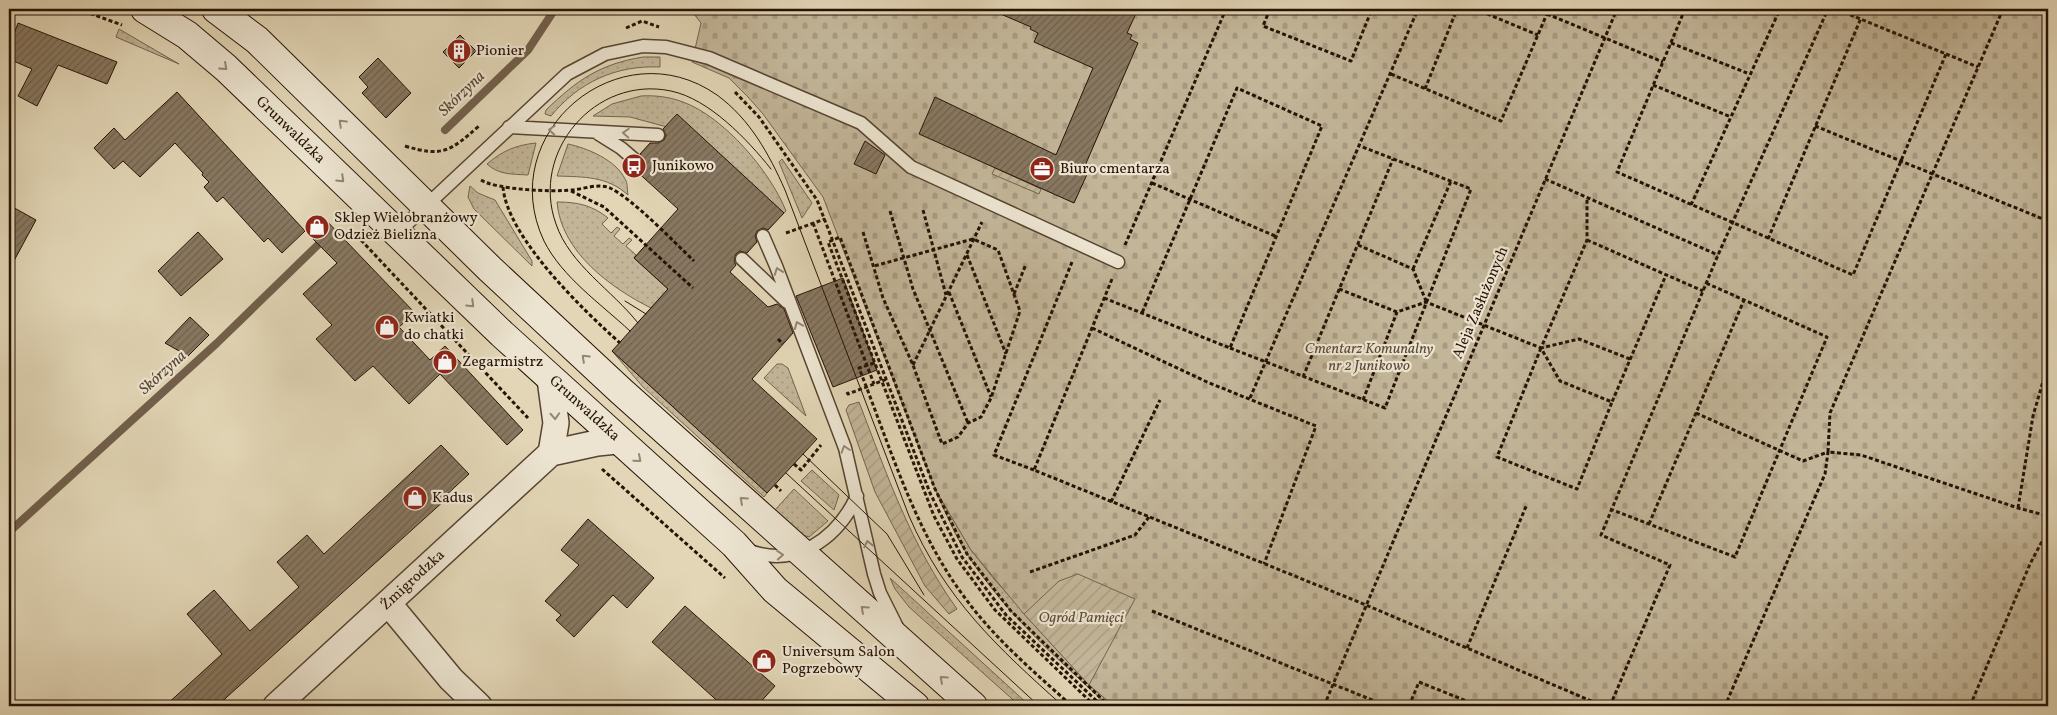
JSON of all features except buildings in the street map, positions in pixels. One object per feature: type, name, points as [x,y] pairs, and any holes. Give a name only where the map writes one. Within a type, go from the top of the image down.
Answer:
[{"type":"street","points":[[186,22],[221,10],[257,40],[490,269],[621,392],[973,706]]},
{"type":"street","name":"Grunwaldzka","points":[[138,19],[186,22],[226,68],[550,379],[734,544],[775,590],[915,706]]},
{"type":"street","points":[[550,379],[556,423],[551,453]]},
{"type":"street","name":"Żmigrodzka","points":[[276,706],[551,453],[597,442],[617,440]]},
{"type":"street","points":[[388,603],[450,679],[479,706]]},
{"type":"lane","points":[[397,233],[568,74],[605,54],[643,46],[666,47],[709,58],[861,123],[911,167],[1118,262]]},
{"type":"lane","points":[[509,128],[658,135]]},
{"type":"lane","points":[[595,132],[621,148],[635,160]]},
{"type":"lane","points":[[762,236],[846,448],[880,593],[898,630],[913,653]]},
{"type":"lane","points":[[742,258],[790,306]]},
{"type":"lane","points":[[734,544],[764,555],[803,553],[816,545],[839,523],[857,496]]},
{"type":"path","points":[[78,9],[138,19]]},
{"type":"path","points":[[1034,470],[1118,262],[1226,9]]},
{"type":"path","points":[[1270,9],[1263,26],[1351,60],[1372,9]]},
{"type":"path","points":[[1250,398],[1418,9]]},
{"type":"path","points":[[1425,89],[1457,9]]},
{"type":"path","points":[[1475,9],[1538,35]]},
{"type":"path","points":[[1391,74],[1501,121],[1549,9]]},
{"type":"path","name":"Aleja Zasłużonych","points":[[1324,706],[1617,9]]},
{"type":"path","points":[[1685,9],[1617,172],[1732,224],[1853,275],[1946,54]]},
{"type":"path","points":[[1691,205],[1780,9]]},
{"type":"path","points":[[1610,706],[1670,565],[1601,535],[1610,509],[1702,292],[1828,9]]},
{"type":"path","points":[[1836,9],[1978,67]]},
{"type":"path","points":[[1725,706],[1825,474],[1830,413],[2003,9]]},
{"type":"path","points":[[1547,14],[1663,62]]},
{"type":"path","points":[[1768,239],[1861,18]]},
{"type":"path","points":[[1671,43],[1747,74]]},
{"type":"path","points":[[1653,85],[1731,117]]},
{"type":"path","points":[[730,88],[759,117],[817,200],[930,493],[962,557],[1006,615],[1102,706]]},
{"type":"path","points":[[1142,313],[1237,88],[1322,126],[1230,348]]},
{"type":"path","points":[[1815,126],[2048,221]]},
{"type":"path","points":[[1104,298],[1385,408],[1471,189],[1360,146]]},
{"type":"path","points":[[1303,377],[1393,158]]},
{"type":"path","points":[[474,175],[488,184],[503,187],[571,190],[596,186],[609,188],[626,199],[694,261]]},
{"type":"path","points":[[1545,179],[1718,255]]},
{"type":"path","points":[[1426,302],[1413,269],[1451,181]]},
{"type":"path","points":[[1152,183],[1275,236]]},
{"type":"path","points":[[503,187],[504,202],[547,271],[620,343]]},
{"type":"path","points":[[571,190],[604,207],[694,288]]},
{"type":"path","points":[[1588,198],[1587,240],[1497,457],[1577,489],[1666,275]]},
{"type":"path","points":[[912,366],[991,203]]},
{"type":"path","points":[[923,210],[946,295]]},
{"type":"path","points":[[890,211],[913,289],[968,423]]},
{"type":"path","points":[[786,233],[825,219]]},
{"type":"path","points":[[813,224],[874,384]]},
{"type":"path","points":[[782,227],[790,242]]},
{"type":"path","points":[[863,232],[883,298],[942,444],[958,437],[968,423],[981,417],[991,398],[1020,311],[998,250],[974,239],[874,266]]},
{"type":"path","points":[[358,236],[532,423]]},
{"type":"path","points":[[1096,706],[994,610],[957,559],[934,516],[828,242],[840,238],[935,489],[967,554],[1011,611],[1109,706]]},
{"type":"path","points":[[1587,240],[1702,292]]},
{"type":"path","points":[[1080,244],[994,456],[1034,470],[1264,564],[1603,706]]},
{"type":"path","points":[[1358,245],[1413,269]]},
{"type":"path","points":[[966,254],[1006,354]]},
{"type":"path","points":[[1014,294],[1026,264]]},
{"type":"path","points":[[1610,509],[1735,557],[1827,337],[1706,283]]},
{"type":"path","points":[[1339,289],[1397,312],[1426,302],[1484,324],[1541,348],[1560,381],[1612,402]]},
{"type":"path","points":[[948,291],[991,398]]},
{"type":"path","points":[[1649,524],[1744,300]]},
{"type":"path","points":[[1363,400],[1397,312]]},
{"type":"path","points":[[1092,328],[1207,382],[1316,426],[1264,564]]},
{"type":"path","points":[[1541,348],[1579,338],[1630,359]]},
{"type":"path","points":[[778,339],[785,346]]},
{"type":"path","points":[[874,362],[859,368],[912,504],[942,566],[965,599],[996,635],[1072,706]]},
{"type":"path","points":[[2018,508],[2033,416],[2048,364]]},
{"type":"path","points":[[844,385],[848,394],[887,379]]},
{"type":"path","points":[[1111,502],[1160,400]]},
{"type":"path","points":[[1696,413],[1780,449],[1803,461],[1828,452],[1861,455],[2018,508],[2048,516]]},
{"type":"path","points":[[794,464],[801,470],[821,447],[820,438]]},
{"type":"path","points":[[774,485],[781,491]]},
{"type":"path","points":[[1467,648],[1527,504]]},
{"type":"path","points":[[1030,572],[1135,535],[1149,517]]},
{"type":"path","points":[[1970,706],[2030,564],[2048,530]]},
{"type":"path","points":[[1152,611],[1387,706]]},
{"type":"path","points":[[1409,706],[1419,682],[1479,706]]},
{"type":"green space","name":"Cmentarz Komunalny nr 2 Junikowo","points":[[690,9],[2048,9],[2048,706],[1114,706],[1089,685],[1024,614],[971,550],[935,489],[823,197],[763,114],[748,97],[729,78],[692,62],[701,23]]},
{"type":"green space","points":[[119,29],[179,64],[116,37]]},
{"type":"green space","points":[[643,57],[660,57],[660,67],[628,69],[600,78],[574,94],[551,116],[545,114],[546,110],[557,99],[590,75],[614,64]]},
{"type":"green space","points":[[641,96],[678,100],[699,109],[714,120],[744,147],[757,163],[779,195],[786,211],[784,213],[695,131],[667,127],[630,117],[593,116],[612,104]]},
{"type":"green space","points":[[536,143],[528,175],[501,172],[487,164],[510,149]]},
{"type":"green space","points":[[568,144],[584,148],[615,166],[626,181],[628,195],[612,184],[603,181],[586,177],[557,176]]},
{"type":"green space","points":[[782,159],[812,203],[802,218],[779,162]]},
{"type":"green space","points":[[995,168],[1041,189],[1039,194],[992,174]]},
{"type":"green space","points":[[470,186],[478,193],[495,200],[532,261],[532,266],[474,209],[468,197]]},
{"type":"green space","points":[[557,202],[578,204],[596,210],[608,218],[602,224],[611,233],[617,227],[620,229],[614,236],[623,244],[629,238],[632,240],[626,246],[636,255],[634,258],[668,289],[651,308],[620,290],[590,266],[568,237],[561,220]]},
{"type":"green space","points":[[612,351],[767,493],[764,497],[643,387]]},
{"type":"green space","points":[[777,364],[782,364],[788,368],[806,416],[764,378]]},
{"type":"green space","points":[[859,402],[890,483],[913,535],[926,560],[957,609],[949,614],[925,586],[875,492],[846,410],[849,405]]},
{"type":"green space","points":[[812,470],[839,495],[834,510],[801,481]]},
{"type":"green space","points":[[794,489],[828,521],[809,537],[803,535],[775,510]]},
{"type":"green space","points":[[935,489],[971,550],[994,579],[1089,685],[1114,706],[1109,706],[1033,635],[998,596],[962,546]]},
{"type":"green space","name":"Ogród Pamięci","points":[[1078,574],[1135,599],[1089,685],[1024,614],[1059,581]]},
{"type":"green space","points":[[890,578],[1030,706],[1020,706],[909,607],[895,589]]},
{"type":"waterway","name":"Skórzyna","points":[[445,130],[528,50],[555,9]]},
{"type":"waterway","name":"Skórzyna","points":[[9,532],[217,343],[326,237]]},
{"type":"tram line","points":[[630,331],[571,278],[544,241],[533,201],[536,163],[551,129],[575,102],[606,83],[642,74],[680,77],[717,95],[729,104],[749,126],[772,163],[785,190],[909,516],[923,546],[956,597],[975,620],[1016,663],[1063,706]]},
{"type":"tram line","points":[[638,323],[581,265],[562,239],[556,224],[550,197],[552,171],[561,146],[575,124],[594,107],[617,95],[643,89],[671,91],[685,95],[713,111],[739,133],[771,169]]},
{"type":"tram line","points":[[625,301],[646,314]]},
{"type":"tram line","points":[[803,454],[887,534],[924,595]]},
{"type":"tram line","points":[[786,473],[1039,706]]},
{"type":"place","name":"Pionier","points":[[459,51]]},
{"type":"place","name":"Junikowo","points":[[634,166]]},
{"type":"place","name":"Biuro cmentarza","points":[[1042,169]]},
{"type":"place","name":"Sklep Wielobranżowy Odzież Bielizna","points":[[317,227]]},
{"type":"place","name":"Kwiatki do chatki","points":[[387,327]]},
{"type":"place","name":"Zegarmistrz","points":[[445,362]]},
{"type":"place","name":"Kadus","points":[[415,498]]},
{"type":"place","name":"Universum Salon Pogrzebowy","points":[[764,661]]}]
